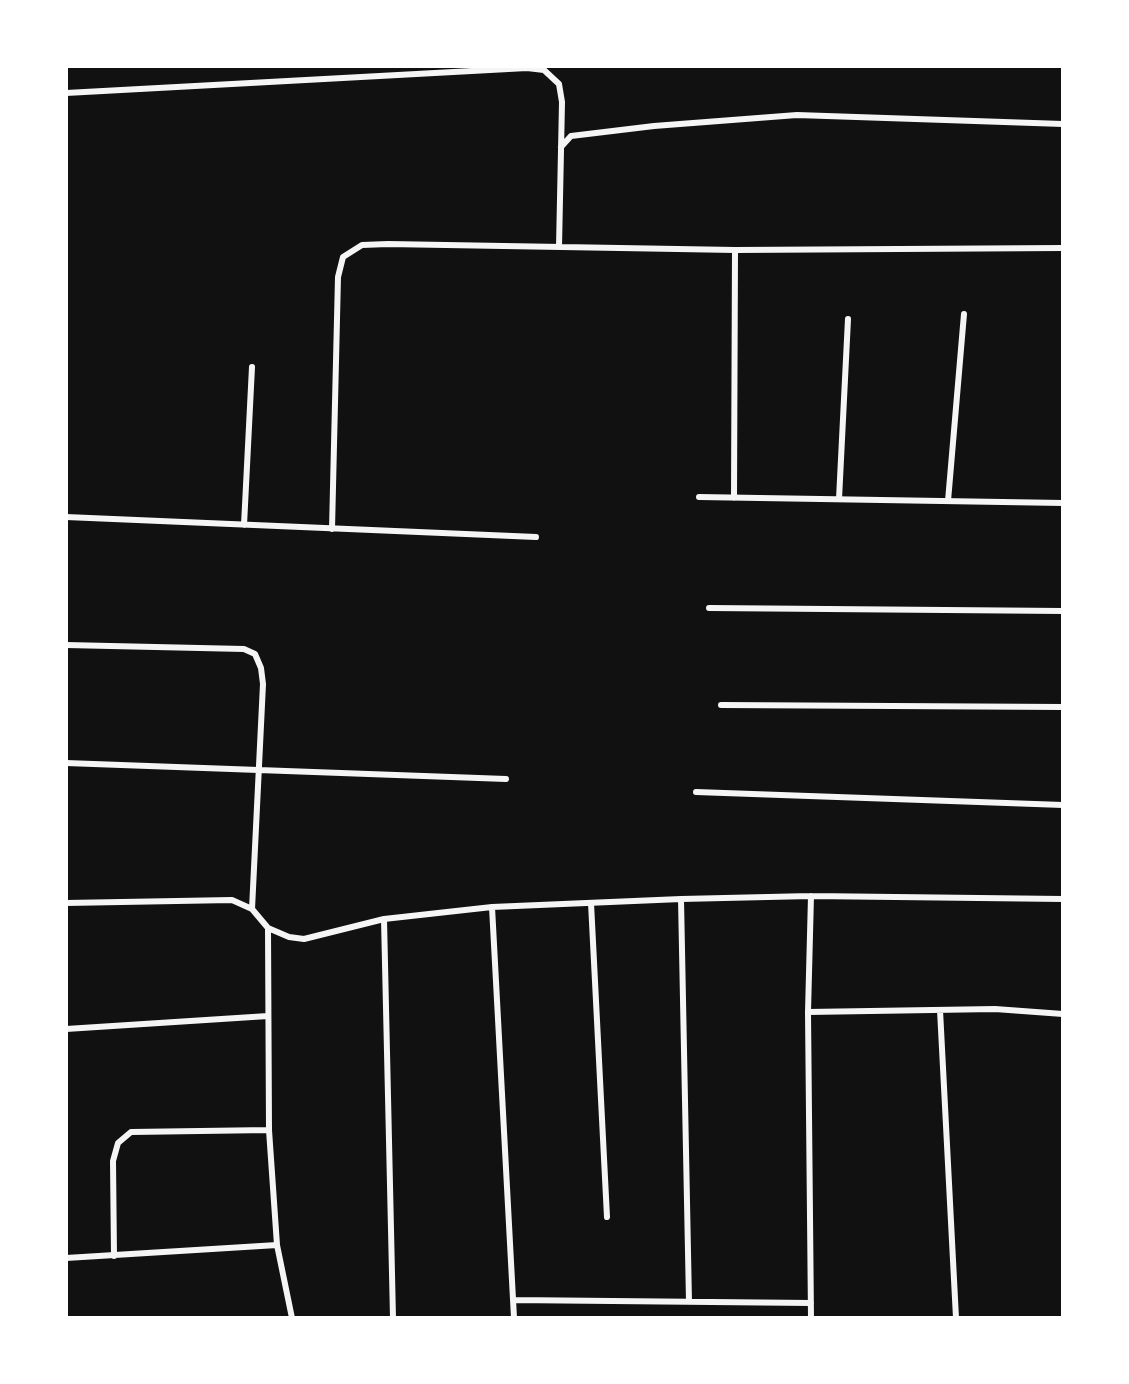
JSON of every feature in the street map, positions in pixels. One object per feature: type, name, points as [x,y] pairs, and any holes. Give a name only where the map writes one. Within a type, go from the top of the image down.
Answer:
[{"type":"street","points":[[66,93],[527,68],[544,70],[559,84],[562,102],[559,247]]},
{"type":"street","points":[[561,147],[571,135],[797,115],[1063,124]]},
{"type":"street","points":[[332,528],[338,277],[343,257],[362,245],[735,250],[1063,248]]},
{"type":"street","points":[[734,498],[735,250]]},
{"type":"street","points":[[948,501],[964,314]]},
{"type":"street","points":[[839,499],[848,319]]},
{"type":"street","points":[[244,525],[252,367]]},
{"type":"street","points":[[699,497],[1063,503]]},
{"type":"street","points":[[66,517],[536,537]]},
{"type":"street","points":[[709,608],[1063,611]]},
{"type":"street","points":[[66,645],[244,649],[255,654],[261,668],[263,684],[252,909]]},
{"type":"street","points":[[721,705],[1063,707]]},
{"type":"street","points":[[66,763],[506,779]]},
{"type":"street","points":[[696,792],[1063,805]]},
{"type":"street","points":[[66,903],[232,900],[252,909],[268,928],[289,937],[304,939],[384,919],[492,907],[811,896],[1063,899]]},
{"type":"street","points":[[811,896],[808,1012],[811,1318]]},
{"type":"street","points":[[681,899],[689,1302]]},
{"type":"street","points":[[591,903],[607,1217]]},
{"type":"street","points":[[492,907],[514,1318]]},
{"type":"street","points":[[384,919],[393,1318]]},
{"type":"street","points":[[268,928],[269,1130],[277,1245],[292,1318]]},
{"type":"street","points":[[808,1012],[995,1009],[1063,1014]]},
{"type":"street","points":[[940,1010],[956,1318]]},
{"type":"street","points":[[66,1029],[268,1016]]},
{"type":"street","points":[[114,1256],[113,1161],[118,1143],[131,1132],[269,1130]]},
{"type":"street","points":[[66,1258],[277,1245]]},
{"type":"street","points":[[513,1300],[811,1303]]}]
